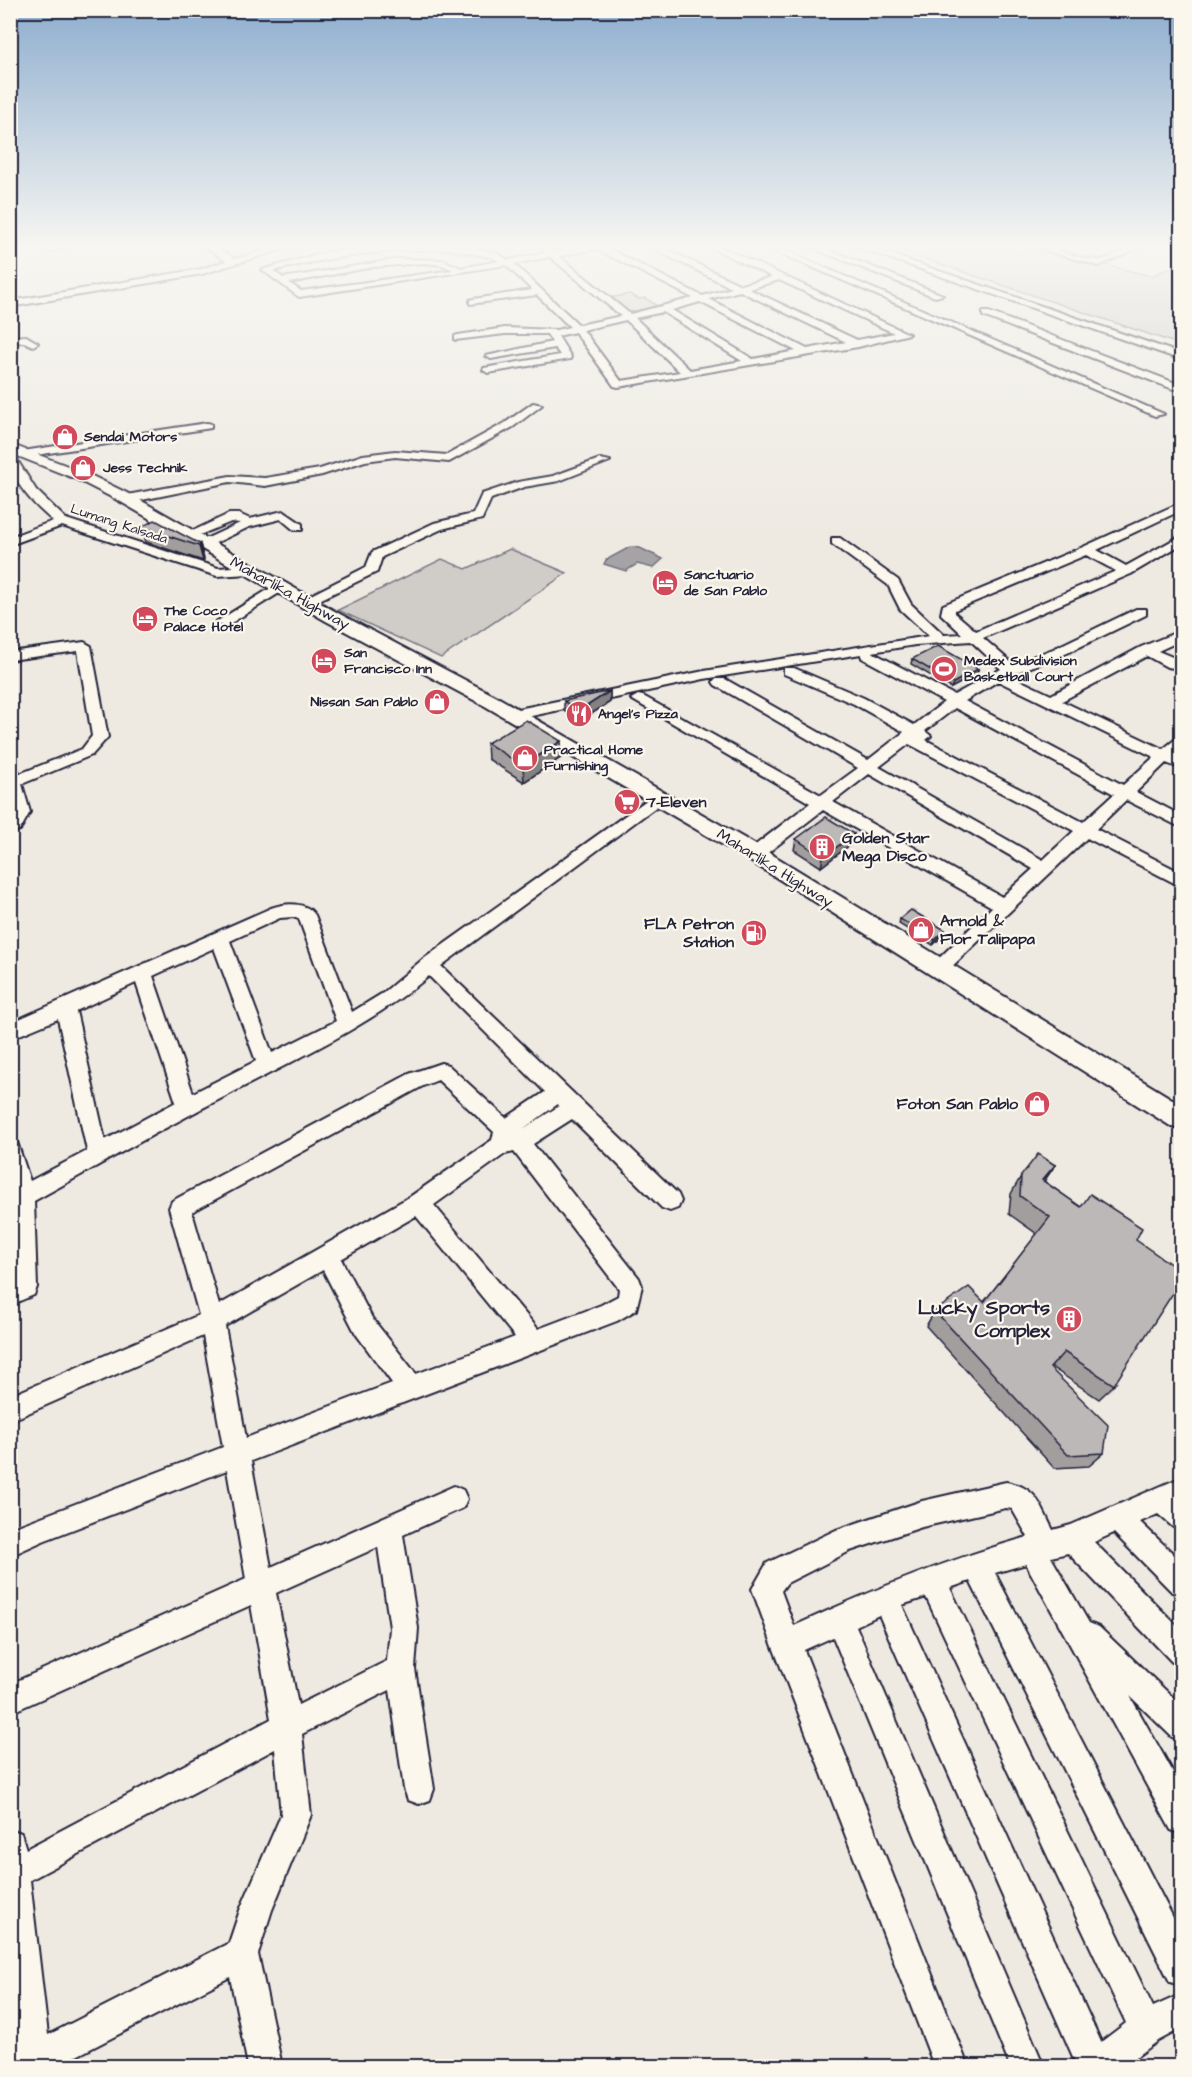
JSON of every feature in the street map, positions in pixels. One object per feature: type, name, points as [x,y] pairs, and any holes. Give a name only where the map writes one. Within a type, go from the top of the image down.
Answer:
[{"type":"main road","name":"Maharlika Highway","points":[[15,453],[81,476],[127,499],[304,602],[513,714],[760,857],[1182,1119]]},
{"type":"street","points":[[491,356],[546,342]]},
{"type":"street","points":[[488,370],[566,357],[558,342]]},
{"type":"street","points":[[587,342],[618,384],[868,342]]},
{"type":"street","points":[[654,342],[687,373]]},
{"type":"street","points":[[718,342],[753,363]]},
{"type":"street","points":[[787,342],[808,352]]},
{"type":"street","points":[[854,342],[858,344]]},
{"type":"street","points":[[990,342],[1159,414]]},
{"type":"street","points":[[1054,342],[1170,390]]},
{"type":"street","points":[[1138,342],[1182,357]]},
{"type":"street","points":[[1136,405],[1170,390]]},
{"type":"street","points":[[127,499],[230,479],[266,482],[322,472],[363,458],[395,454],[449,459],[509,425],[537,405]]},
{"type":"street","points":[[15,453],[207,426]]},
{"type":"street","name":"Lumang Kalsada","points":[[15,453],[26,488],[43,507],[62,522],[217,572],[249,570]]},
{"type":"street","points":[[304,602],[372,569],[376,555],[438,526],[478,516],[486,497],[522,484],[555,479],[604,461]]},
{"type":"street","points":[[1182,505],[1087,550],[948,608],[948,614],[974,637],[1004,673],[1052,701],[1182,764]]},
{"type":"street","points":[[197,540],[249,522],[284,515],[298,527]]},
{"type":"street","points":[[197,540],[229,518],[239,518],[249,522]]},
{"type":"street","points":[[10,541],[62,522]]},
{"type":"street","points":[[513,714],[704,675],[939,638],[974,637],[1126,571],[1182,539]]},
{"type":"street","points":[[836,541],[893,583],[905,606],[939,638]]},
{"type":"street","points":[[1087,550],[1126,571]]},
{"type":"street","points":[[223,622],[279,587]]},
{"type":"street","points":[[760,857],[915,736],[1004,673],[1058,652],[1141,612]]},
{"type":"street","points":[[1052,701],[1182,633]]},
{"type":"street","points":[[10,656],[84,646],[100,737],[87,752],[12,776],[22,812],[14,826],[10,827]]},
{"type":"street","points":[[1146,650],[1172,664],[1182,665]]},
{"type":"street","points":[[867,655],[1182,823]]},
{"type":"street","points":[[789,671],[859,701],[915,736],[1182,882]]},
{"type":"street","points":[[720,682],[1044,868]]},
{"type":"street","points":[[638,699],[1004,906]]},
{"type":"street","points":[[938,969],[1182,739]]},
{"type":"street","points":[[23,1196],[187,1106],[347,1024],[390,998],[429,965],[658,797]]},
{"type":"street","points":[[10,1032],[277,912],[295,910],[306,915],[347,1024]]},
{"type":"street","points":[[220,938],[267,1065]]},
{"type":"street","points":[[429,965],[670,1201]]},
{"type":"street","points":[[142,972],[187,1106]]},
{"type":"street","points":[[64,1006],[98,1154]]},
{"type":"street","points":[[10,1543],[36,1530],[235,1453],[609,1313],[628,1302],[631,1286],[508,1139],[441,1071],[416,1080],[180,1208],[212,1321],[235,1453],[287,1726],[296,1815],[256,1910],[242,1954],[265,2067]]},
{"type":"street","points":[[10,1409],[212,1321],[419,1203],[566,1100]]},
{"type":"street","points":[[10,1148],[23,1196],[26,1287],[10,1294]]},
{"type":"street","points":[[419,1203],[532,1340]]},
{"type":"street","points":[[326,1254],[364,1326],[410,1387]]},
{"type":"street","points":[[786,1644],[885,1598],[976,1565],[1050,1544],[1172,1494],[1182,1518]]},
{"type":"street","points":[[951,2067],[766,1589],[777,1572],[845,1539],[922,1514],[1006,1495],[1019,1497],[1050,1544],[1074,1621],[1182,1819]]},
{"type":"street","points":[[10,1699],[454,1499]]},
{"type":"street","points":[[1118,1518],[1182,1582]]},
{"type":"street","points":[[389,1529],[404,1628],[401,1670],[419,1789]]},
{"type":"street","points":[[1050,1544],[1182,1652]]},
{"type":"street","points":[[976,1565],[1182,1970]]},
{"type":"street","points":[[932,1580],[1146,2029]]},
{"type":"street","points":[[885,1598],[1096,2067],[1146,2029],[1182,2010]]},
{"type":"street","points":[[839,1618],[1027,2067]]},
{"type":"street","points":[[1074,1621],[1182,1727]]},
{"type":"street","points":[[242,1954],[35,2063],[11,1858],[401,1670]]},
{"type":"shaded area","points":[[630,547],[640,548],[663,559],[653,568],[637,564],[626,571],[604,564],[606,560]]},
{"type":"shaded area","points":[[510,549],[567,573],[441,658],[338,610],[442,559],[466,569]]},
{"type":"building","points":[[155,520],[200,544],[199,546],[141,527]]},
{"type":"building","name":"Medex Subdivision Basketball Court","points":[[938,646],[978,669],[953,683],[912,659]]},
{"type":"building","points":[[610,691],[579,711],[564,701]]},
{"type":"building","points":[[526,720],[561,741],[523,766],[487,743]]},
{"type":"building","points":[[826,817],[854,834],[823,857],[796,839]]},
{"type":"building","points":[[911,910],[945,930],[935,940],[900,919]]},
{"type":"building","name":"Lucky Sports Complex","points":[[1038,1154],[1055,1165],[1042,1180],[1081,1207],[1090,1194],[1142,1228],[1136,1240],[1182,1272],[1182,1279],[1114,1385],[1064,1352],[1050,1368],[1108,1425],[1104,1453],[1068,1455],[935,1311],[969,1287],[984,1302],[1050,1217],[1020,1196],[1021,1176]]},
{"type":"place","name":"Sendai Motors","points":[[65,437]]},
{"type":"place","name":"Jess Technik","points":[[83,468]]},
{"type":"place","name":"Sanctuario de San Pablo","points":[[665,583]]},
{"type":"place","name":"The Coco Palace Hotel","points":[[145,619]]},
{"type":"place","name":"San Francisco Inn","points":[[324,661]]},
{"type":"place","name":"Medex Subdivision Basketball Court","points":[[944,669]]},
{"type":"place","name":"Nissan San Pablo","points":[[437,702]]},
{"type":"place","name":"Angel's Pizza","points":[[579,714]]},
{"type":"place","name":"Practical Home Furnishing","points":[[525,758]]},
{"type":"place","name":"7-Eleven","points":[[627,802]]},
{"type":"place","name":"Golden Star Mega Disco","points":[[822,847]]},
{"type":"place","name":"Arnold & Flor Talipapa","points":[[921,930]]},
{"type":"place","name":"FLA Petron Station","points":[[754,933]]},
{"type":"place","name":"Foton San Pablo","points":[[1037,1104]]},
{"type":"place","name":"Lucky Sports Complex","points":[[1069,1319]]}]
